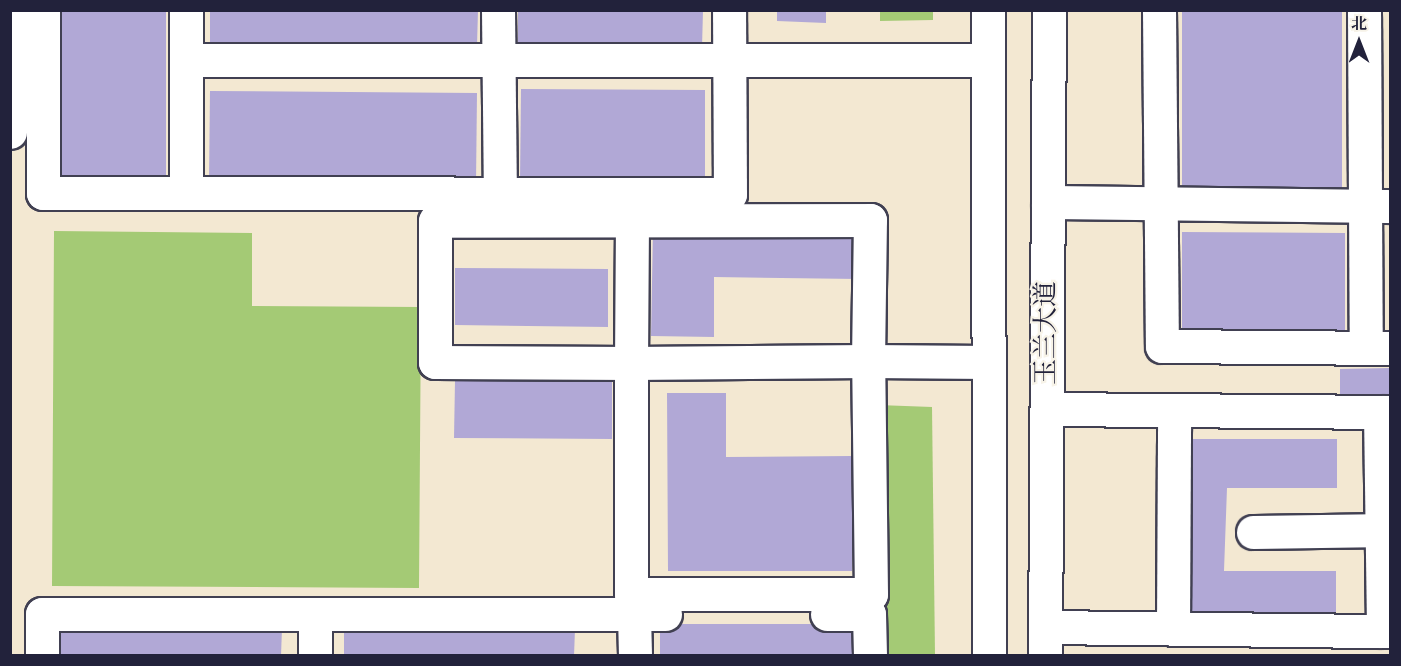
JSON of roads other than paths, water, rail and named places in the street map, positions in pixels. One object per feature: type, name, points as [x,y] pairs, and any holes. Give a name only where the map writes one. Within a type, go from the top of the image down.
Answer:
[{"type":"main road","points":[[10,132],[12,10]]},
{"type":"main road","points":[[43,10],[43,193],[730,194],[729,10]]},
{"type":"main road","points":[[186,10],[186,193]]},
{"type":"main road","points":[[498,10],[500,194]]},
{"type":"main road","points":[[988,10],[989,656]]},
{"type":"main road","name":"玉兰大道","points":[[1046,641],[1049,10]]},
{"type":"main road","points":[[1159,10],[1162,346],[1378,348],[1377,206],[1364,10]]},
{"type":"main road","points":[[186,60],[988,60]]},
{"type":"main road","points":[[1048,202],[1377,206]]},
{"type":"main road","points":[[632,221],[631,363],[631,594],[871,594],[868,361],[870,220],[435,220],[435,363],[631,363],[868,361],[989,362]]},
{"type":"main road","points":[[1046,641],[1173,629],[1387,631],[1385,412],[1047,409]]},
{"type":"main road","points":[[1173,629],[1174,410]]},
{"type":"main road","points":[[1253,532],[1386,530]]},
{"type":"main road","points":[[42,656],[42,614],[869,614],[870,656]]},
{"type":"main road","points":[[315,614],[315,656]]},
{"type":"main road","points":[[634,614],[635,656]]}]
